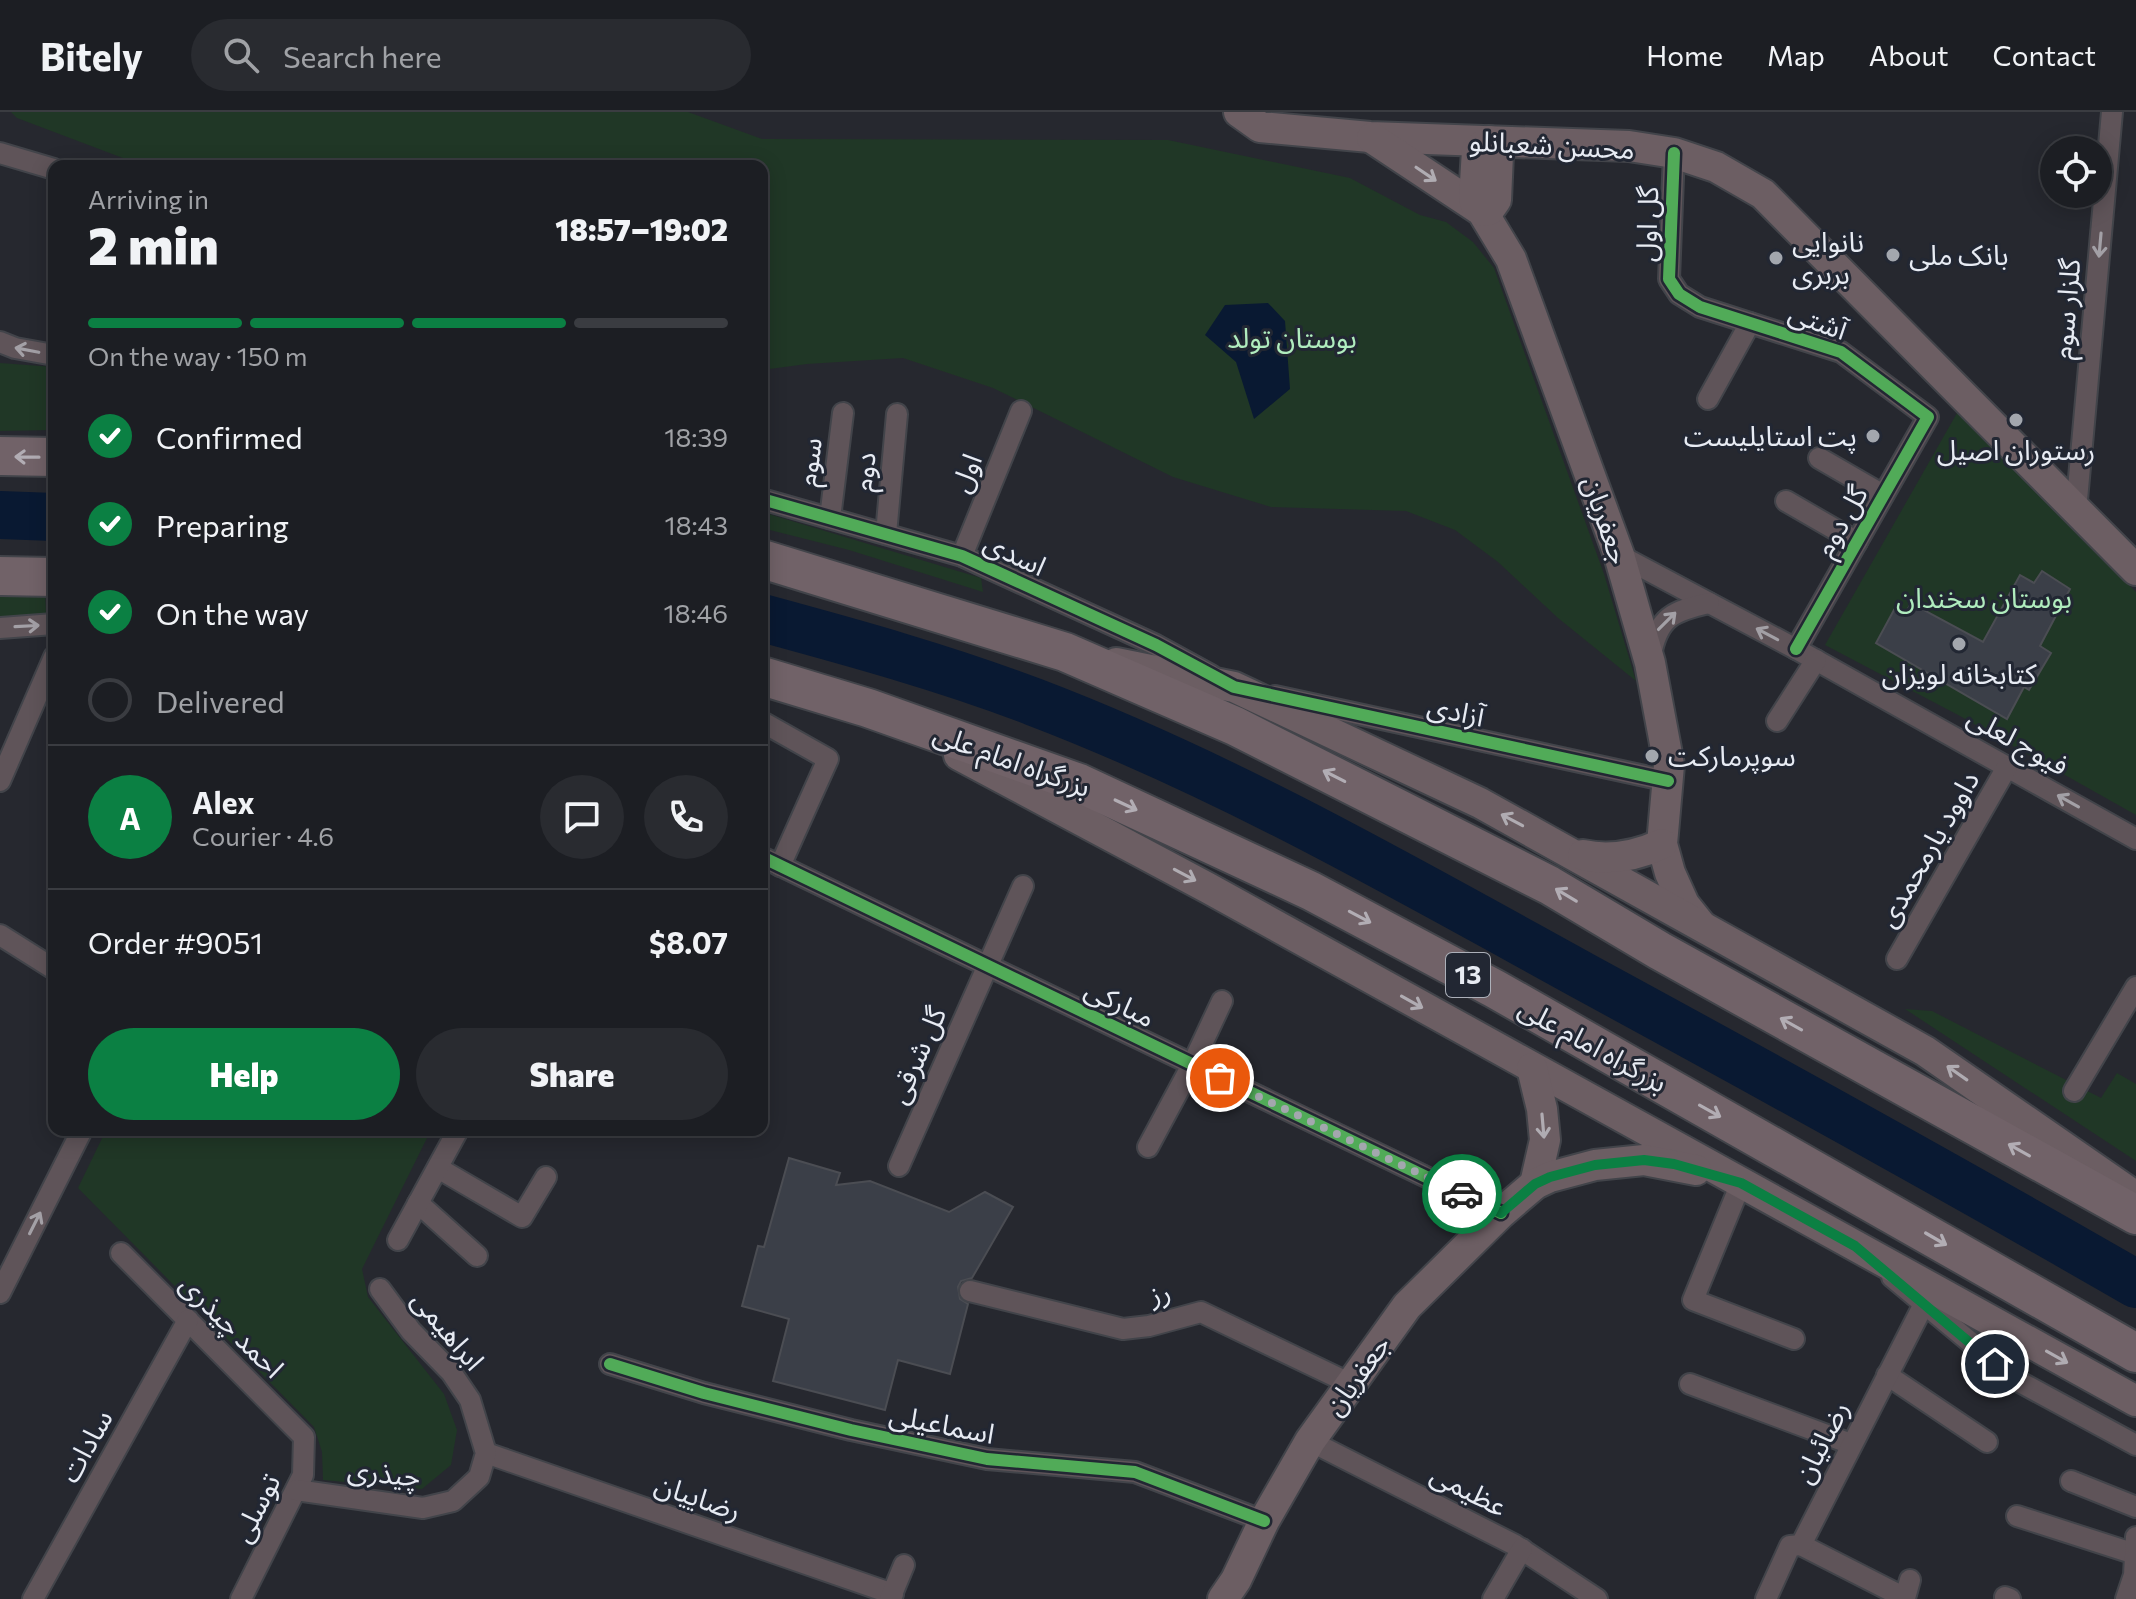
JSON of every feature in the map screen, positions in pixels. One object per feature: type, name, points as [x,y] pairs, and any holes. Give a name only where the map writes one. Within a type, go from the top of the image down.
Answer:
[{"type":"highway","points":[[0,456],[48,457]]},
{"type":"highway","points":[[768,561],[1065,652],[1235,726],[1549,885],[1660,951],[2136,1215]]},
{"type":"highway","points":[[0,576],[48,577]]},
{"type":"highway","name":"بزرگراه امام علی","points":[[768,678],[868,708],[1079,783],[1311,891],[1495,989],[2136,1353]]},
{"type":"main road","name":"محسن شعبانلو","points":[[1239,112],[1260,127],[1370,137],[1629,146],[1674,153],[1716,167],[1763,194],[2136,570]]},
{"type":"main road","points":[[1370,137],[1482,211]]},
{"type":"main road","points":[[1482,211],[1474,199],[1477,150],[1489,141]]},
{"type":"main road","name":"جعفریان","points":[[1482,211],[1511,259],[1619,555],[1650,663],[1669,765],[1662,844],[1670,873],[1684,904],[1704,928]]},
{"type":"main road","points":[[1065,652],[1234,687],[1480,803],[1925,1051],[2136,1197]]},
{"type":"main road","points":[[868,708],[1183,874],[2136,1401]]},
{"type":"main road","points":[[1571,852],[1600,858],[1622,857],[1662,844]]},
{"type":"main road","points":[[1532,1068],[1542,1109],[1545,1140],[1535,1184]]},
{"type":"main road","name":"جعفریان","points":[[1223,1599],[1310,1441],[1407,1306],[1501,1213],[1535,1184],[1595,1165],[1644,1160],[1674,1164],[1741,1183]]},
{"type":"street","name":"گلزار سوم","points":[[2076,511],[2112,112]]},
{"type":"street","points":[[0,153],[48,167]]},
{"type":"street","name":"گل اول","points":[[1674,153],[1669,279],[1679,294]]},
{"type":"street","name":"آشتی","points":[[1679,294],[1700,307],[1841,352],[1928,417]]},
{"type":"street","points":[[1708,399],[1750,323]]},
{"type":"street","points":[[0,342],[48,354]]},
{"type":"street","name":"اول","points":[[962,556],[1021,411]]},
{"type":"street","name":"سوم","points":[[830,518],[843,413]]},
{"type":"street","name":"دوم","points":[[886,534],[897,414]]},
{"type":"street","name":"گل دوم","points":[[1796,649],[1928,417]]},
{"type":"street","points":[[1819,458],[1883,495]]},
{"type":"street","name":"اسدی","points":[[768,501],[962,556],[1156,645],[1234,687]]},
{"type":"street","points":[[1786,501],[1857,542]]},
{"type":"street","name":"فیوج لعلی","points":[[1619,555],[1796,649],[2136,839]]},
{"type":"street","points":[[1650,663],[1655,635],[1666,619],[1680,609],[1709,603]]},
{"type":"street","points":[[0,628],[48,624]]},
{"type":"street","points":[[1777,721],[1816,660]]},
{"type":"street","points":[[0,781],[48,671]]},
{"type":"street","name":"آزادی","points":[[1234,687],[1668,781]]},
{"type":"street","points":[[768,725],[828,759],[771,861]]},
{"type":"street","name":"داوود یارمحمدی","points":[[1897,959],[2007,767]]},
{"type":"street","name":"مبارکی","points":[[771,861],[1501,1213]]},
{"type":"street","name":"گل شرقی","points":[[899,1166],[1023,886]]},
{"type":"street","points":[[0,935],[48,965]]},
{"type":"street","points":[[2074,1091],[2136,987]]},
{"type":"street","points":[[1148,1147],[1222,1001]]},
{"type":"street","points":[[1,1289],[79,1136]]},
{"type":"street","points":[[398,1240],[455,1136]]},
{"type":"street","points":[[438,1168],[522,1217],[546,1177]]},
{"type":"street","points":[[1741,1183],[1693,1300],[1794,1339]]},
{"type":"street","points":[[418,1203],[477,1256]]},
{"type":"street","points":[[1855,1246],[2016,1380],[2136,1445]]},
{"type":"street","name":"احمد چیذری","points":[[121,1253],[304,1437]]},
{"type":"street","name":"ابراهیمی","points":[[380,1289],[411,1331],[451,1372],[470,1400],[486,1453]]},
{"type":"street","name":"رز","points":[[970,1291],[1123,1329],[1149,1326],[1201,1312],[1351,1384]]},
{"type":"street","name":"رضائیان","points":[[1766,1599],[1790,1546],[1801,1545],[1924,1304]]},
{"type":"street","name":"سادات","points":[[33,1599],[188,1320]]},
{"type":"street","name":"اسماعیلی","points":[[610,1364],[704,1393],[851,1430],[987,1459],[1135,1472],[1264,1521]]},
{"type":"street","points":[[1887,1375],[1987,1442]]},
{"type":"street","points":[[1690,1384],[1851,1444]]},
{"type":"street","name":"توسلی","points":[[241,1599],[303,1475],[304,1437]]},
{"type":"street","name":"عظیمی","points":[[1310,1441],[1522,1549],[1597,1599]]},
{"type":"street","name":"چیذری","points":[[296,1490],[423,1508],[453,1501],[479,1477],[486,1453]]},
{"type":"street","name":"رضاییان","points":[[486,1453],[892,1596],[904,1565]]},
{"type":"street","points":[[2071,1481],[2136,1507]]},
{"type":"street","points":[[2017,1516],[2135,1545],[2134,1575],[2126,1599]]},
{"type":"street","points":[[1801,1545],[1907,1592]]},
{"type":"street","points":[[1493,1599],[1522,1549]]},
{"type":"green space","name":"بوستان تولد","points":[[11,112],[688,112],[762,139],[1168,140],[1350,178],[1420,215],[1446,222],[1473,242],[1494,268],[1604,574],[1636,681],[1558,618],[1498,562],[1455,530],[1406,511],[1271,507],[1173,477],[993,388],[903,358],[768,369],[768,160],[128,160],[17,118]]},
{"type":"green space","points":[[0,363],[48,367],[48,430],[0,431]]},
{"type":"green space","name":"بوستان سخندان","points":[[1957,413],[2136,592],[2136,815],[1960,716],[1825,645]]},
{"type":"green space","points":[[768,514],[981,578],[983,592],[849,550],[768,530]]},
{"type":"green space","points":[[0,590],[45,590],[46,615],[0,618]]},
{"type":"green space","points":[[1905,1009],[1932,1011],[2101,1098],[2117,1073],[2136,1084],[2136,1161]]},
{"type":"green space","points":[[103,1136],[428,1136],[362,1269],[368,1297],[444,1394],[457,1430],[451,1465],[422,1489],[323,1480],[322,1452],[314,1427],[78,1188]]},
{"type":"water","points":[[1268,303],[1285,321],[1290,389],[1254,419],[1236,362],[1205,335],[1225,305]]},
{"type":"building","name":"کتابخانه لویزان","points":[[2042,571],[2070,589],[2040,646],[2051,653],[2029,690],[2024,687],[2007,719],[1876,643],[1894,610],[1904,616],[1911,603],[1983,642],[2020,575],[2034,583]]},
{"type":"building","points":[[789,1158],[840,1173],[836,1185],[870,1181],[949,1212],[985,1192],[1013,1207],[972,1278],[961,1281],[958,1287],[960,1299],[968,1304],[950,1374],[898,1360],[885,1410],[773,1381],[789,1319],[742,1306],[758,1246],[764,1247]]},
{"type":"waterway","points":[[0,515],[48,517]]},
{"type":"waterway","points":[[768,620],[967,678],[1034,702],[1245,795],[1723,1052],[2136,1284]]},
{"type":"cycle path","points":[[1674,153],[1669,279],[1679,294],[1700,307],[1841,352],[1928,417],[1796,649]]},
{"type":"cycle path","points":[[768,501],[962,556],[1156,645],[1234,687],[1668,781]]},
{"type":"cycle path","points":[[768,860],[1501,1213]]},
{"type":"cycle path","points":[[610,1364],[704,1393],[851,1430],[987,1459],[1135,1472],[1264,1521]]},
{"type":"way so far","points":[[1220,1078],[1462,1194]]},
{"type":"place","name":"بانک ملی","points":[[1893,255]]},
{"type":"place","name":"نانوایی بربری","points":[[1776,258]]},
{"type":"place","name":"رستوران اصیل","points":[[2016,420]]},
{"type":"place","name":"پت استایلیست","points":[[1873,436]]},
{"type":"place","name":"کتابخانه لویزان","points":[[1959,644]]},
{"type":"place","name":"سوپرمارکت","points":[[1652,756]]},
{"type":"route","points":[[1462,1194],[1501,1213],[1535,1184],[1550,1177],[1595,1165],[1644,1160],[1674,1164],[1741,1183],[1855,1246],[1995,1364]]}]
